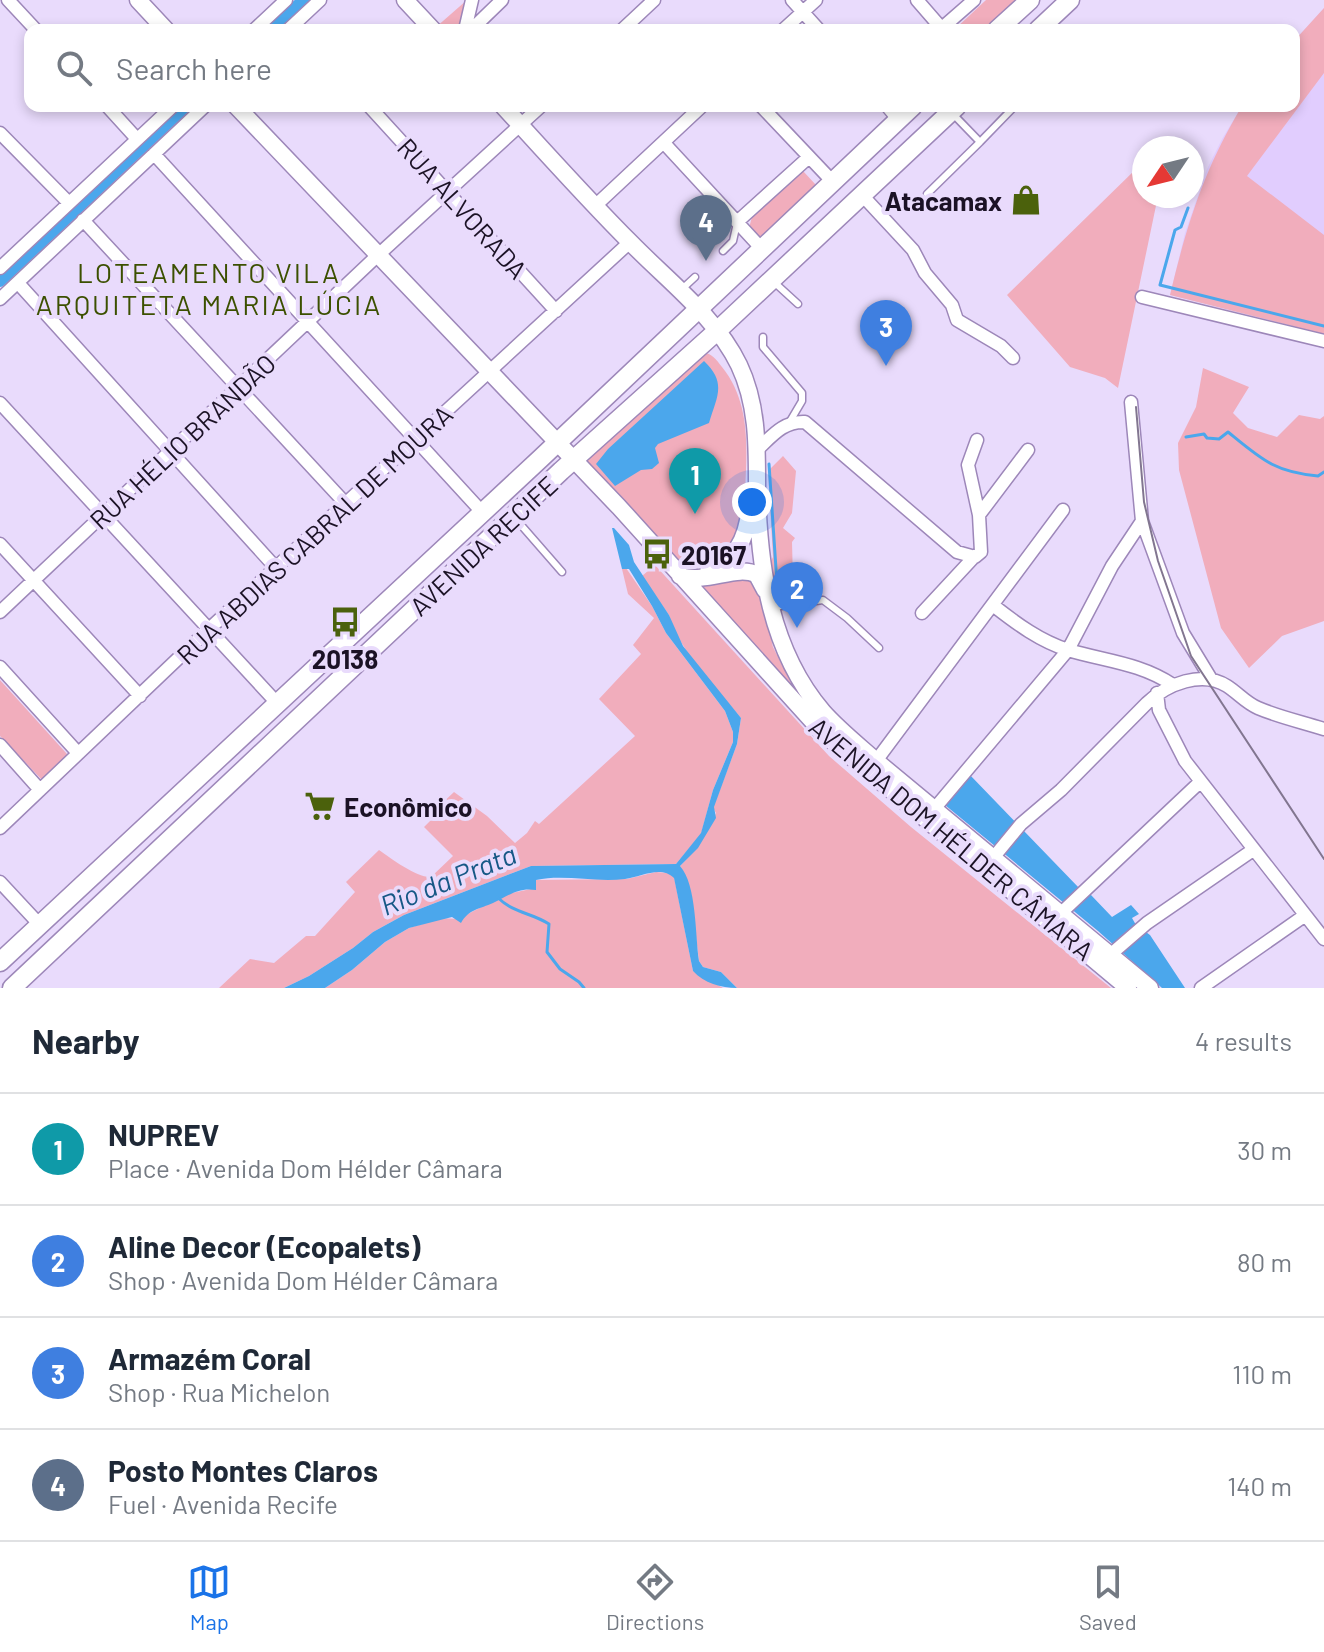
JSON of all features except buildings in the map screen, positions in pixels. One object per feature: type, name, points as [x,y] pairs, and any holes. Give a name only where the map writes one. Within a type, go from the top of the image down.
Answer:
[{"type":"main road","points":[[138,0],[160,24]]},
{"type":"main road","points":[[405,0],[427,24]]},
{"type":"main road","points":[[1004,24],[1030,0]]},
{"type":"main road","points":[[1044,24],[1070,0]]},
{"type":"main road","name":"AVENIDA DOM HÉLDER CÂMARA","points":[[242,112],[489,374],[654,558],[679,573],[702,579],[745,570],[751,572],[761,581],[781,642],[805,688],[833,723],[1063,910],[1150,988]]},
{"type":"main road","name":"AVENIDA DOM HÉLDER CÂMARA","points":[[508,112],[595,206],[698,310],[717,331],[739,365],[747,383],[755,420],[758,524],[770,603]]},
{"type":"main road","name":"AVENIDA RECIFE","points":[[0,962],[698,310],[832,181],[892,112]]},
{"type":"main road","name":"AVENIDA RECIFE","points":[[12,988],[513,516],[951,112]]},
{"type":"main road","points":[[679,573],[709,572],[724,564],[743,541],[757,450]]},
{"type":"main road","name":"AVENIDA DOM HÉLDER CÂMARA","points":[[679,573],[838,748],[1128,988]]},
{"type":"street","points":[[8,0],[30,24]]},
{"type":"street","points":[[297,24],[320,0]]},
{"type":"street","points":[[469,24],[472,0]]},
{"type":"street","points":[[475,24],[502,0]]},
{"type":"street","points":[[628,24],[654,0]]},
{"type":"street","points":[[792,0],[814,24]]},
{"type":"street","points":[[790,24],[816,0]]},
{"type":"street","points":[[917,0],[939,24]]},
{"type":"street","points":[[948,24],[974,0]]},
{"type":"street","points":[[259,24],[277,3]]},
{"type":"street","points":[[112,112],[137,139]]},
{"type":"street","points":[[0,267],[166,112]]},
{"type":"street","points":[[0,299],[199,112]]},
{"type":"street","name":"RUA ALVORADA","points":[[375,112],[556,311]]},
{"type":"street","points":[[379,116],[383,112]]},
{"type":"street","name":"RUA HÉLIO BRANDÃO","points":[[0,612],[534,112]]},
{"type":"street","points":[[595,206],[696,112]]},
{"type":"street","points":[[767,112],[832,181]]},
{"type":"street","points":[[0,133],[69,203]]},
{"type":"street","points":[[664,143],[761,248]]},
{"type":"street","points":[[154,154],[482,512]]},
{"type":"street","points":[[737,222],[809,157]]},
{"type":"street","points":[[862,195],[913,250],[925,273],[952,305],[957,320],[1001,346],[1013,358]]},
{"type":"street","points":[[83,220],[346,504]]},
{"type":"street","name":"RUA ABDIAS CABRAL DE MOURA","points":[[0,828],[208,630],[630,242]]},
{"type":"street","points":[[18,283],[276,568]]},
{"type":"street","points":[[1142,297],[1324,341]]},
{"type":"street","points":[[1131,402],[1142,521],[1183,633],[1211,679]]},
{"type":"street","points":[[0,403],[277,703]]},
{"type":"street","points":[[757,450],[789,423],[805,422],[957,552],[974,557]]},
{"type":"street","points":[[922,613],[981,552],[979,515],[968,465],[977,440]]},
{"type":"street","points":[[979,515],[1028,450]]},
{"type":"street","points":[[876,761],[1063,510]]},
{"type":"street","points":[[935,808],[1068,650],[1112,566],[1142,521]]},
{"type":"street","points":[[0,544],[140,696]]},
{"type":"street","points":[[994,606],[1022,628],[1068,650],[1135,665],[1173,685]]},
{"type":"street","points":[[0,667],[78,753]]},
{"type":"street","points":[[995,855],[1021,824],[1061,790],[1157,693],[1173,685],[1211,679],[1226,685],[1259,709],[1324,729]]},
{"type":"street","points":[[1157,693],[1159,710],[1185,761],[1324,939]]},
{"type":"street","points":[[0,745],[40,790]]},
{"type":"street","points":[[1063,910],[1200,782]]},
{"type":"street","points":[[1113,952],[1147,923],[1253,850]]},
{"type":"street","points":[[0,882],[40,925]]},
{"type":"street","points":[[1201,988],[1304,916]]},
{"type":"lane","points":[[956,112],[980,142]]},
{"type":"lane","points":[[927,194],[1009,112]]},
{"type":"lane","points":[[723,251],[733,241],[737,222]]},
{"type":"lane","points":[[679,291],[695,277]]},
{"type":"lane","points":[[768,283],[777,283],[798,304]]},
{"type":"lane","points":[[763,337],[763,347],[802,393],[802,401],[789,423]]},
{"type":"lane","points":[[513,516],[562,572]]},
{"type":"lane","points":[[770,603],[823,600],[879,648]]},
{"type":"shaded area","points":[[467,0],[462,24],[440,24]]},
{"type":"shaded area","points":[[986,0],[1022,0],[996,24],[960,24]]},
{"type":"shaded area","points":[[1324,8],[1324,334],[1170,295],[1194,208],[1204,208],[1207,169],[1238,112],[1300,112],[1300,34]]},
{"type":"shaded area","points":[[1324,8],[1324,73],[1300,105],[1300,34]]},
{"type":"shaded area","points":[[1239,112],[1295,112],[1247,176],[1324,235],[1324,334],[1170,295],[1195,208],[1204,208],[1204,183]]},
{"type":"shaded area","points":[[803,171],[816,185],[817,191],[760,239],[749,228],[752,217]]},
{"type":"shaded area","points":[[1132,173],[1132,208],[1156,208],[1118,388],[1105,378],[1070,367],[1007,295]]},
{"type":"shaded area","points":[[703,352],[718,362],[738,396],[745,426],[746,475],[742,524],[735,547],[714,564],[694,567],[681,564],[586,461]]},
{"type":"shaded area","points":[[1203,368],[1249,387],[1233,413],[1248,428],[1277,437],[1299,415],[1320,419],[1324,416],[1324,621],[1282,636],[1249,668],[1221,628],[1179,470],[1178,443],[1196,407]]},
{"type":"shaded area","points":[[783,456],[796,471],[792,513],[783,528],[795,538],[792,542],[793,581],[771,588],[768,567],[773,557],[768,471]]},
{"type":"shaded area","points":[[655,565],[829,756],[911,827],[1111,988],[737,988],[721,972],[703,967],[699,961],[691,897],[680,866],[701,841],[716,813],[713,808],[737,744],[741,718],[694,663],[673,629],[669,615],[642,576]]},
{"type":"shaded area","points":[[626,568],[666,633],[725,711],[733,732],[733,742],[713,790],[701,834],[676,864],[531,866],[404,915],[373,932],[309,976],[284,988],[219,988],[250,959],[274,963],[306,936],[315,936],[355,892],[346,882],[379,850],[412,871],[431,877],[453,856],[424,827],[438,813],[435,810],[454,792],[487,816],[515,843],[535,821],[539,824],[635,736],[599,699],[641,654],[633,645],[654,618],[628,594],[622,569]]},
{"type":"shaded area","points":[[731,576],[757,581],[773,647],[803,707],[691,583]]},
{"type":"shaded area","points":[[0,680],[67,754],[68,760],[44,782],[0,736]]},
{"type":"shaded area","points":[[656,872],[669,873],[674,877],[693,971],[723,988],[325,988],[385,942],[409,928],[442,918],[458,919],[507,894],[531,889],[535,880],[627,879]]},
{"type":"water","points":[[704,361],[718,383],[709,423],[658,444],[655,448],[659,463],[615,486],[596,464],[608,449]]},
{"type":"water","name":"Rio da Prata","points":[[612,528],[629,545],[634,562],[669,615],[683,646],[741,718],[737,744],[714,807],[716,818],[698,848],[680,866],[690,885],[699,961],[703,967],[721,972],[737,988],[713,984],[693,971],[674,878],[657,872],[614,880],[536,880],[536,890],[513,893],[471,912],[461,923],[452,917],[409,928],[385,942],[325,988],[284,988],[309,976],[373,932],[404,915],[531,866],[676,864],[701,833],[713,790],[733,742],[733,732],[725,711],[666,633],[629,569],[622,569]]},
{"type":"water","points":[[969,774],[1080,889],[1091,895],[1112,917],[1131,905],[1139,914],[1132,918],[1136,925],[1150,935],[1185,988],[1162,988],[945,805]]},
{"type":"waterway","points":[[276,24],[304,0]]},
{"type":"waterway","points":[[0,281],[180,112]]},
{"type":"waterway","points":[[1188,208],[1181,227],[1175,230],[1160,285],[1324,326]]},
{"type":"waterway","points":[[1186,437],[1204,434],[1207,438],[1219,439],[1228,432],[1259,457],[1279,467],[1318,476],[1324,472]]},
{"type":"waterway","points":[[769,464],[777,584]]},
{"type":"waterway","points":[[497,897],[510,907],[549,924],[547,952],[560,969],[584,988]]},
{"type":"tram line","points":[[1136,407],[1144,502],[1158,561],[1191,656],[1324,859]]},
{"type":"place","name":"Atacamax","points":[[1026,200]]},
{"type":"place","name":"Posto Montes Claros","points":[[706,261]]},
{"type":"place","name":"Armazém Coral","points":[[886,366]]},
{"type":"place","name":"NUPREV","points":[[695,514]]},
{"type":"place","name":"20167","points":[[657,554]]},
{"type":"place","name":"20138","points":[[345,622]]},
{"type":"place","name":"Aline Decor (Ecopalets)","points":[[797,628]]},
{"type":"place","name":"Econômico","points":[[320,806]]},
{"type":"district","name":"LOTEAMENTO VILA ARQUITETA MARIA LÚCIA","points":[[209,288]]}]
